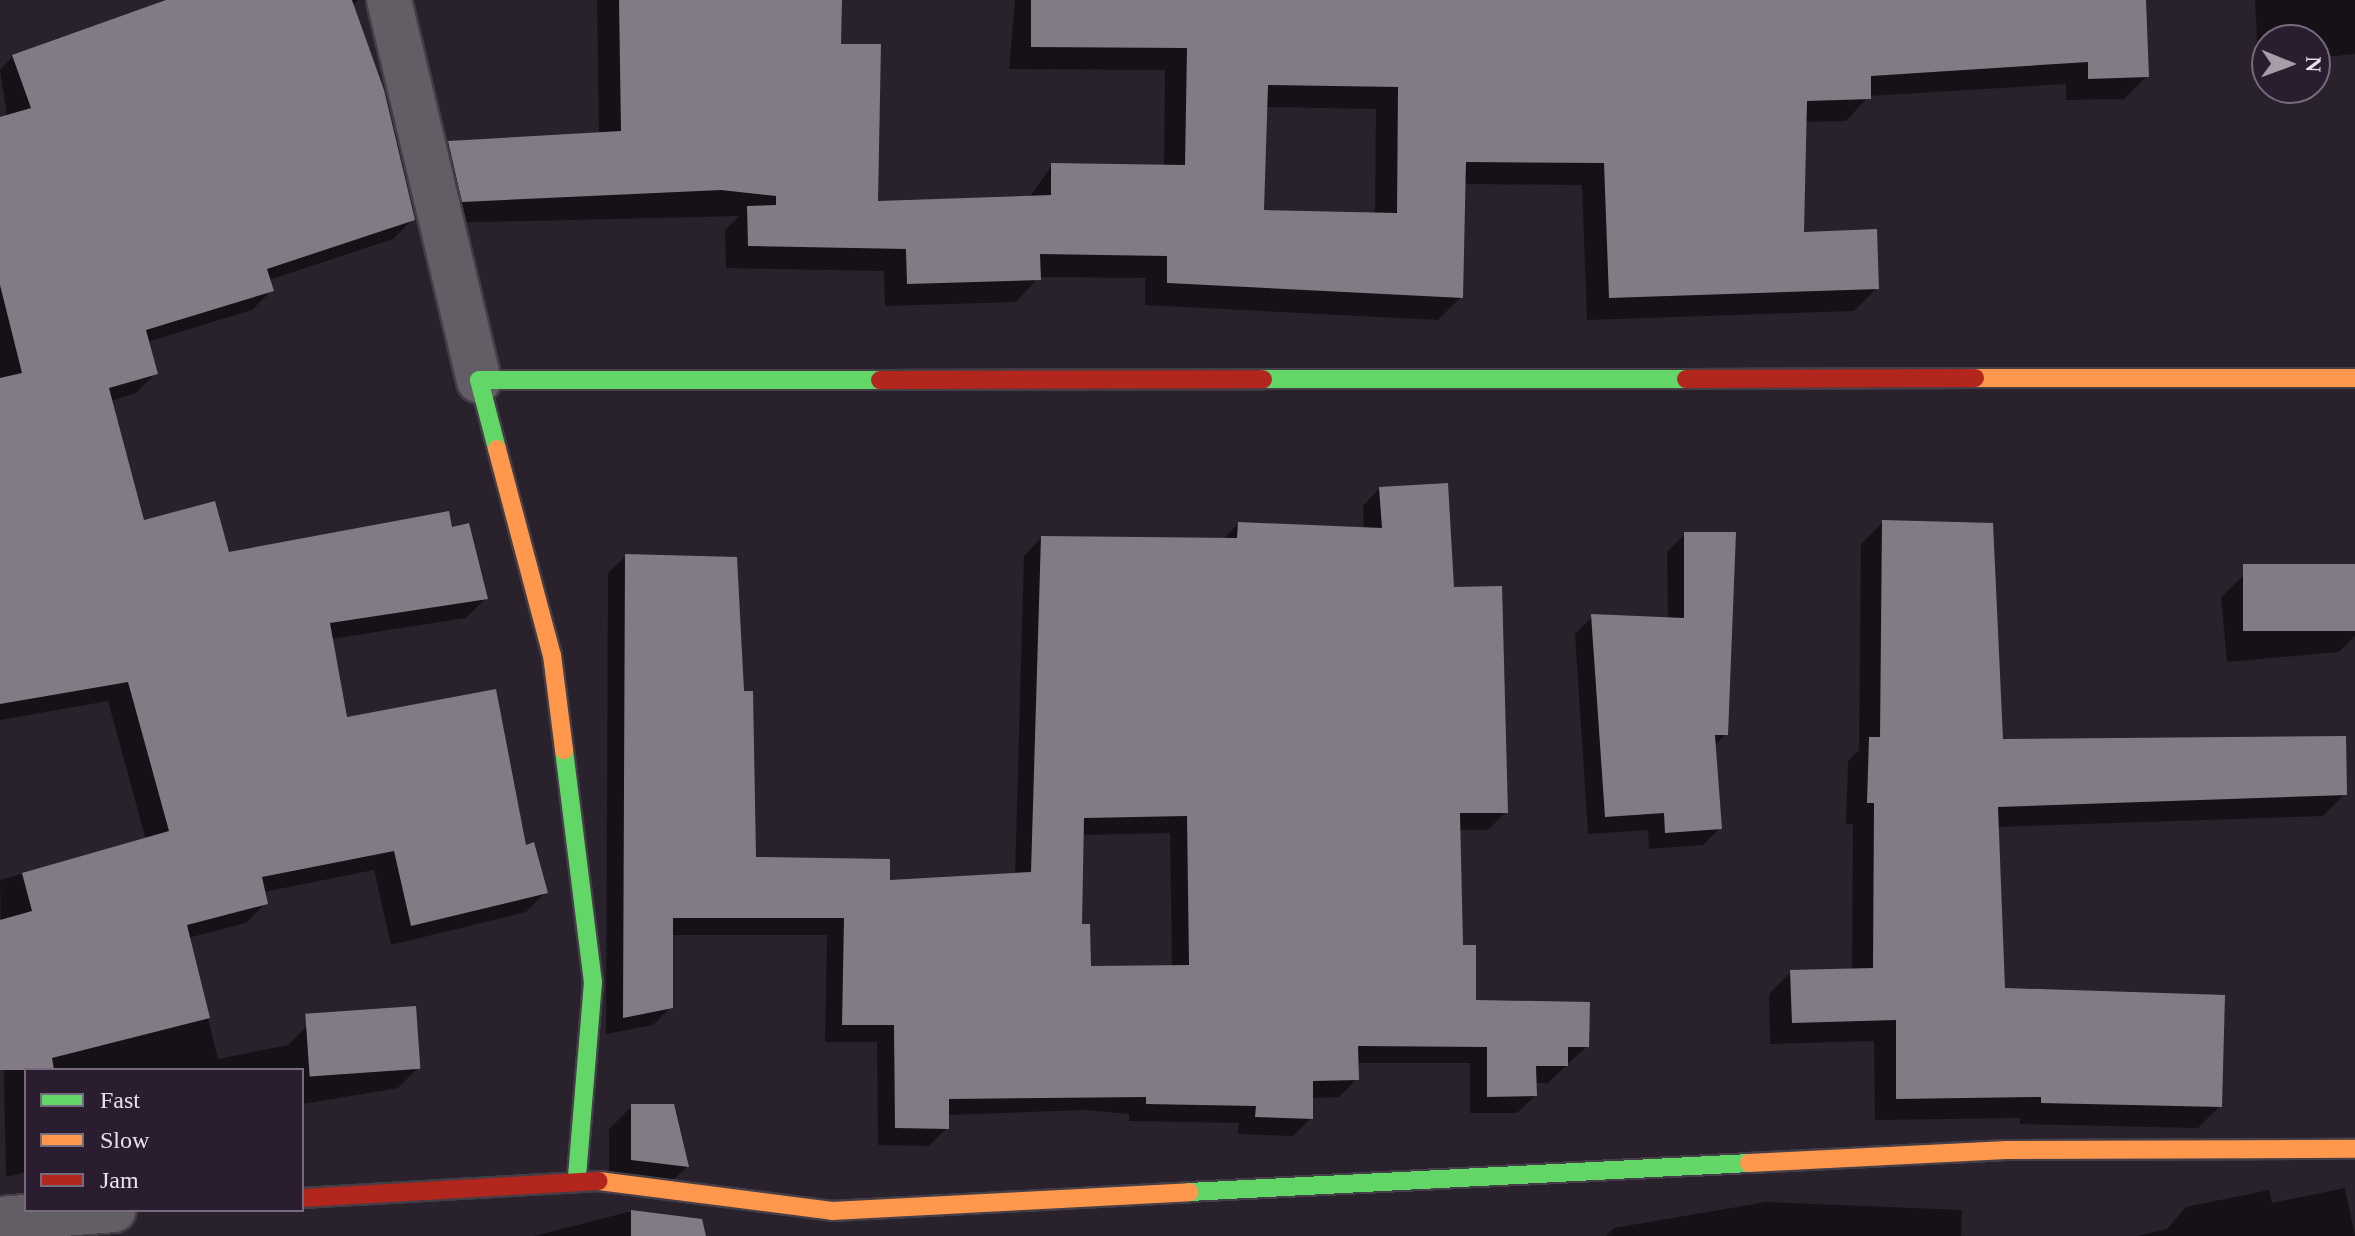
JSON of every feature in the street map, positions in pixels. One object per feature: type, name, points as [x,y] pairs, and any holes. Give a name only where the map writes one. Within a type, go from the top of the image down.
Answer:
[{"type":"street","points":[[389,0],[479,380],[552,655],[593,982],[577,1178]]},
{"type":"street","points":[[479,380],[2355,378]]},
{"type":"street","points":[[304,1198],[577,1178],[833,1224],[2007,1150],[2355,1149]]},
{"type":"street","points":[[0,1219],[89,1212]]},
{"type":"building","points":[[166,0],[352,0],[384,90],[415,220],[267,269],[274,291],[146,330],[158,374],[109,388],[144,520],[215,501],[229,552],[449,511],[452,527],[469,523],[488,599],[330,623],[347,717],[496,689],[526,845],[534,842],[548,893],[411,926],[394,851],[262,877],[268,904],[187,925],[210,1018],[52,1058],[54,1068],[0,1070],[0,920],[32,911],[22,873],[169,831],[128,682],[0,704],[0,378],[22,373],[0,285],[0,117],[31,108],[12,55]]},
{"type":"building","points":[[619,0],[842,0],[841,44],[881,44],[878,201],[1051,195],[1051,163],[1185,165],[1187,48],[1031,47],[1031,0],[2146,0],[2149,77],[2088,79],[2088,62],[1871,76],[1871,99],[1807,101],[1804,232],[1877,229],[1879,289],[1609,298],[1604,163],[1466,162],[1463,298],[1167,283],[1167,256],[1040,254],[1041,280],[907,284],[906,249],[748,246],[747,206],[776,205],[776,196],[721,190],[462,202],[448,141],[621,131]],"holes":[[[1268,85],[1398,87],[1397,213],[1264,210]]]},
{"type":"building","points":[[1448,483],[1454,587],[1502,586],[1508,813],[1460,813],[1463,945],[1476,945],[1476,1000],[1590,1002],[1589,1047],[1568,1047],[1568,1066],[1536,1066],[1537,1096],[1487,1097],[1487,1047],[1358,1046],[1359,1080],[1313,1081],[1313,1119],[1255,1117],[1256,1106],[1146,1104],[1146,1097],[949,1099],[949,1129],[895,1128],[894,1025],[842,1025],[844,918],[673,918],[673,1008],[623,1018],[625,554],[737,557],[744,691],[753,691],[756,857],[890,859],[890,880],[1031,872],[1041,536],[1237,538],[1238,522],[1382,528],[1379,487]],"holes":[[[1187,816],[1189,965],[1091,966],[1090,924],[1082,924],[1084,818]]]},
{"type":"building","points":[[1882,520],[1993,523],[2003,739],[2346,736],[2347,795],[1998,807],[2005,988],[2225,995],[2222,1107],[2041,1103],[2041,1097],[1896,1099],[1896,1020],[1792,1023],[1790,970],[1873,968],[1874,803],[1867,803],[1869,737],[1880,737]]},
{"type":"building","points":[[1684,532],[1736,532],[1728,735],[1715,735],[1722,829],[1665,833],[1664,813],[1605,817],[1591,614],[1684,618]]},
{"type":"building","points":[[2243,564],[2355,564],[2355,631],[2243,631]]},
{"type":"building","points":[[416,1006],[420,1069],[310,1077],[305,1014]]},
{"type":"building","points":[[631,1104],[674,1104],[689,1167],[631,1160]]},
{"type":"building","points":[[631,1210],[702,1219],[706,1236],[631,1236]]},
{"type":"traffic: fast","points":[[1263,379],[1686,379]]},
{"type":"traffic: fast","points":[[497,449],[479,380],[880,380]]},
{"type":"traffic: fast","points":[[564,750],[593,982],[577,1178]]},
{"type":"traffic: fast","points":[[1189,1192],[1749,1163]]},
{"type":"traffic: slow","points":[[1975,378],[2355,378]]},
{"type":"traffic: slow","points":[[497,449],[552,655],[564,750]]},
{"type":"traffic: slow","points":[[1749,1163],[2007,1150],[2355,1149]]},
{"type":"traffic: slow","points":[[599,1181],[832,1211],[1189,1192]]},
{"type":"traffic: jam","points":[[1686,379],[1975,378]]},
{"type":"traffic: jam","points":[[880,380],[1263,379]]},
{"type":"traffic: jam","points":[[304,1198],[599,1181]]}]
